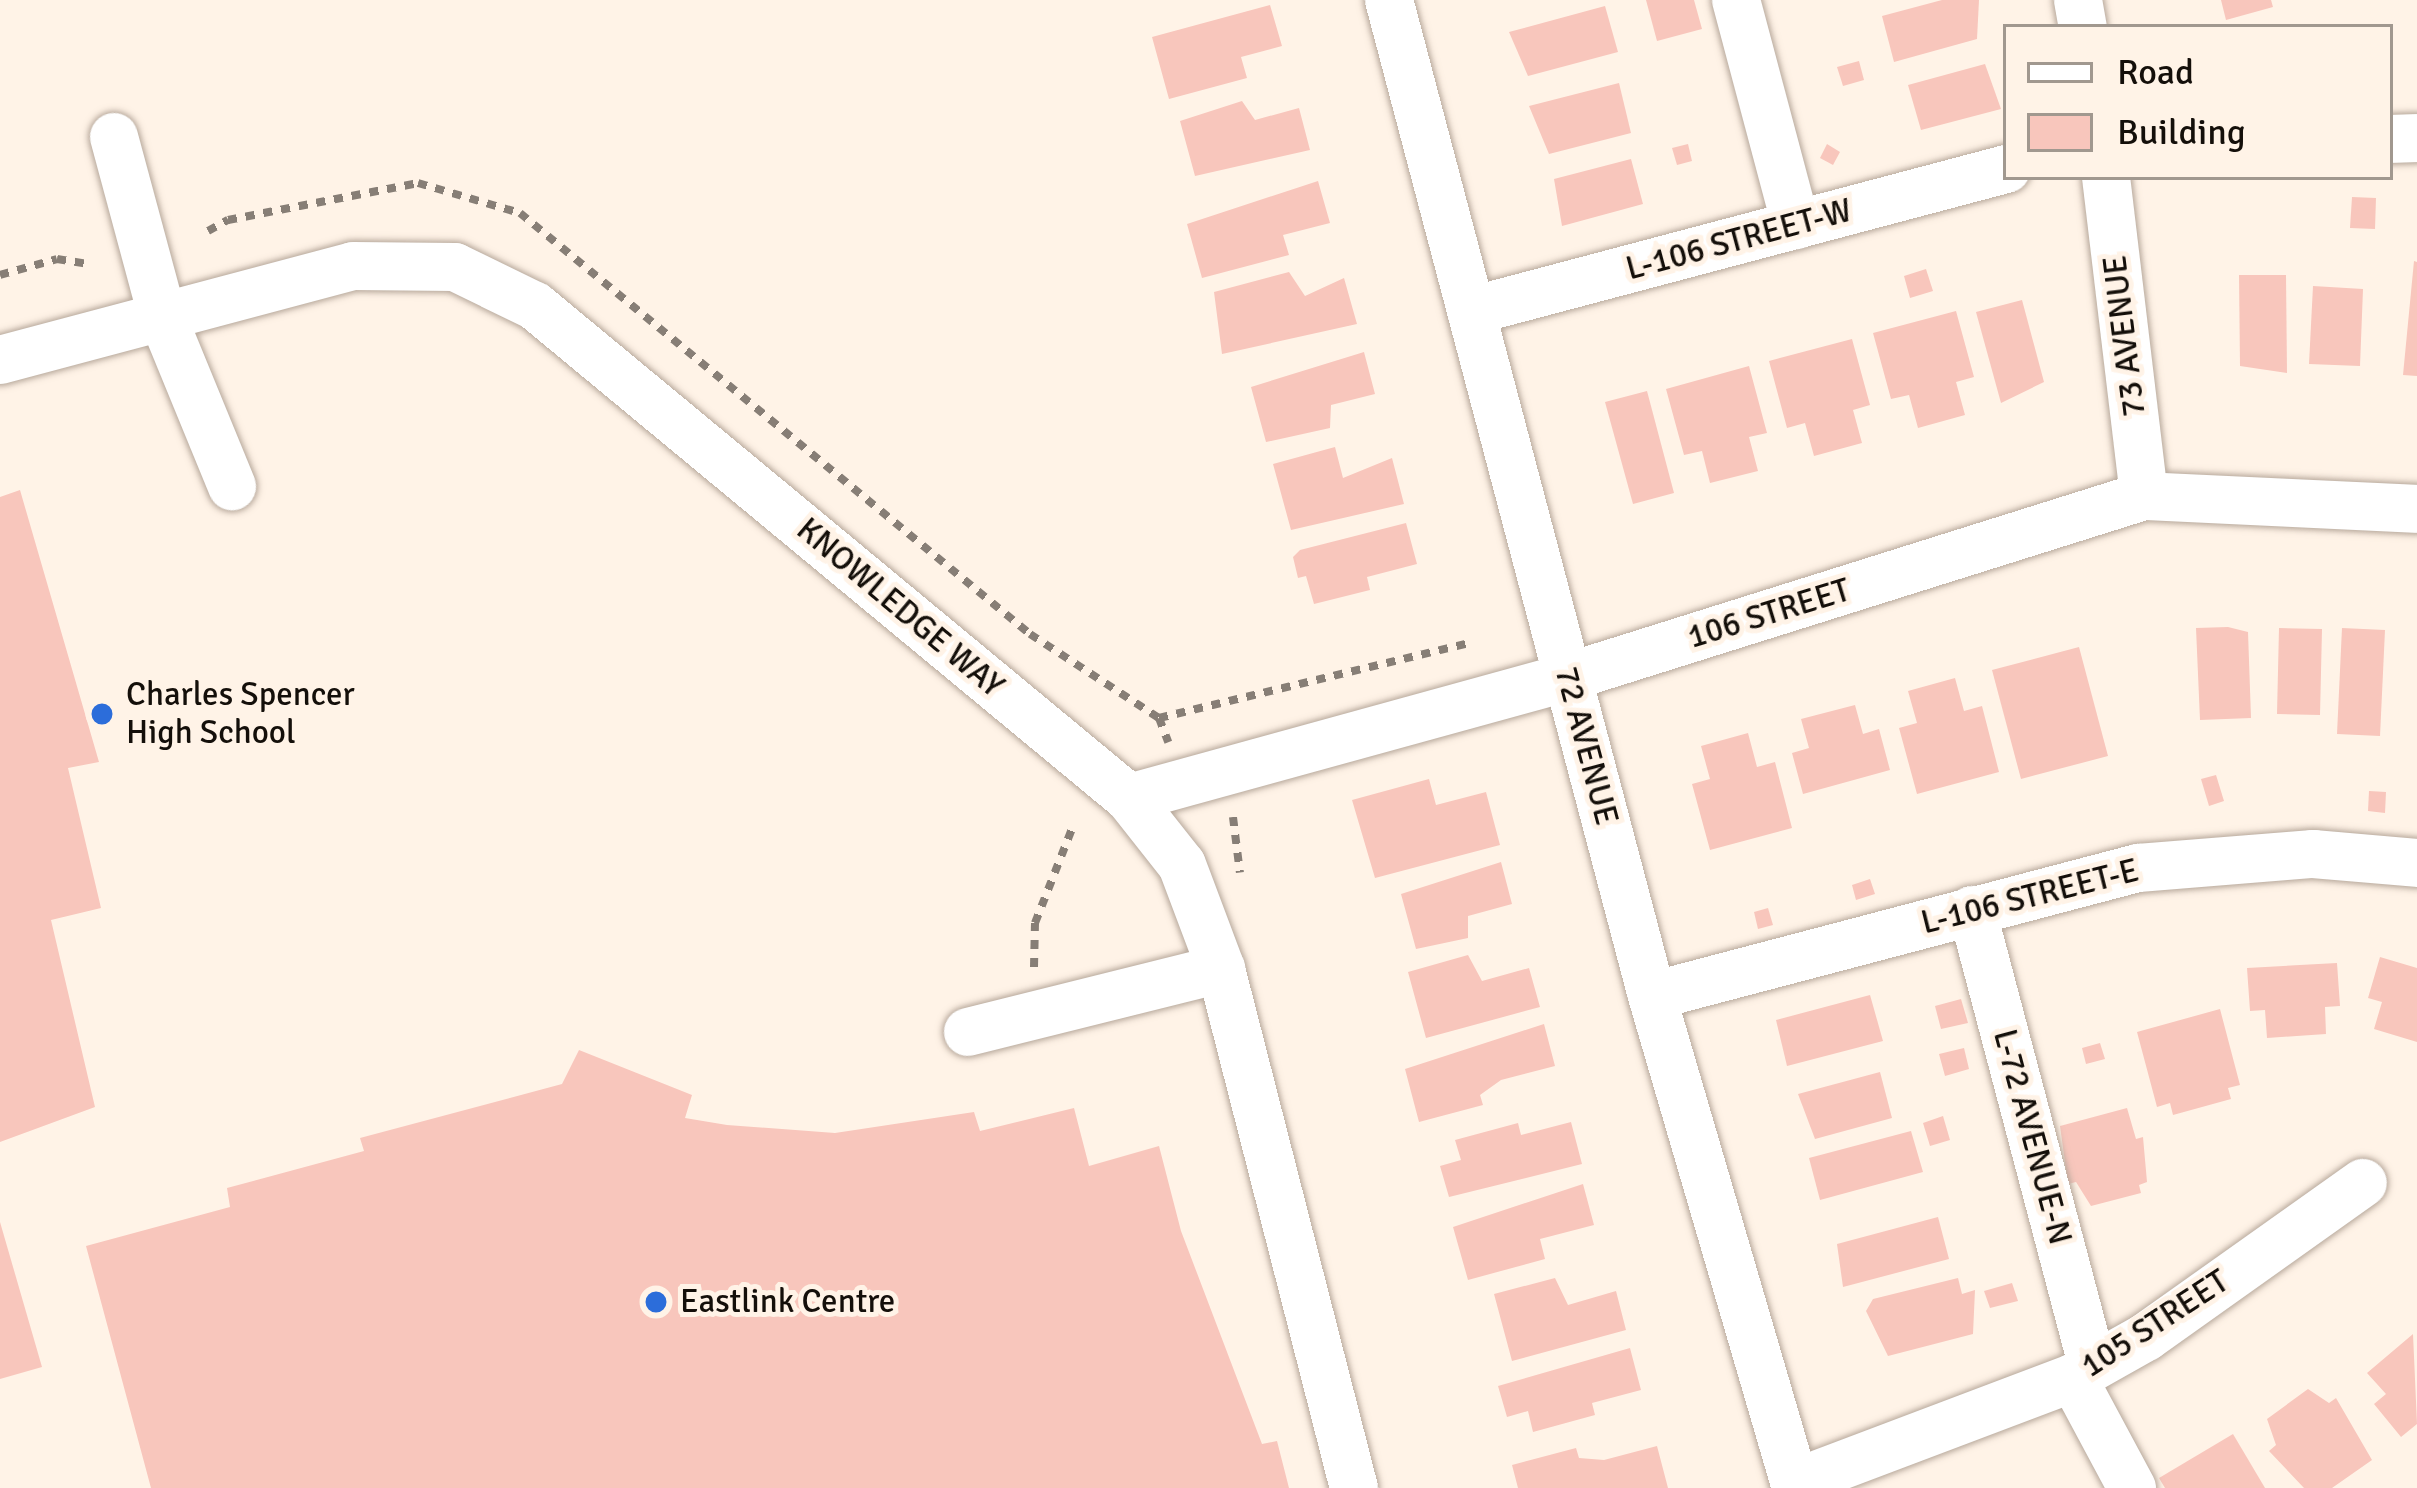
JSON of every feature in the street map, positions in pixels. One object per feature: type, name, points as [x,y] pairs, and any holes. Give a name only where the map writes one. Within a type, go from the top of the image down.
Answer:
[{"type":"street","name":"72 AVENUE","points":[[1389,0],[1652,996],[1796,1485]]},
{"type":"street","points":[[1736,0],[1796,225]]},
{"type":"street","points":[[114,137],[163,318],[232,485]]},
{"type":"street","name":"L-106 STREET-W","points":[[1472,311],[2003,170]]},
{"type":"street","name":"73 AVENUE","points":[[2106,180],[2144,496]]},
{"type":"street","name":"KNOWLEDGE WAY","points":[[0,360],[353,266],[454,267],[515,296],[1130,798],[1182,865],[1222,969],[1354,1488]]},
{"type":"street","name":"106 STREET","points":[[1130,798],[1568,677],[2144,496],[2417,509]]},
{"type":"street","name":"L-106 STREET-E","points":[[1652,996],[2138,868],[2313,854],[2417,863]]},
{"type":"street","name":"L-72 AVENUE-N","points":[[1972,910],[2082,1371],[2132,1488]]},
{"type":"street","points":[[968,1033],[1222,969]]},
{"type":"street","name":"105 STREET","points":[[1796,1485],[2082,1371],[2146,1337],[2363,1183]]},
{"type":"path","points":[[0,275],[57,260],[88,264]]},
{"type":"path","points":[[1159,718],[1473,642]]},
{"type":"path","points":[[1034,975],[1035,922],[1073,826]]},
{"type":"building","points":[[1646,0],[1694,0],[1702,29],[1657,41]]},
{"type":"building","points":[[1942,0],[1979,0],[1977,39],[1894,62],[1882,16]]},
{"type":"building","points":[[2221,0],[2271,0],[2273,7],[2226,20]]},
{"type":"building","points":[[1270,5],[1282,46],[1241,57],[1247,78],[1169,99],[1152,37]]},
{"type":"building","points":[[1605,6],[1618,52],[1528,76],[1509,32]]},
{"type":"building","points":[[1859,61],[1864,80],[1843,86],[1837,67]]},
{"type":"building","points":[[1985,64],[2001,109],[1921,130],[1908,85]]},
{"type":"building","points":[[1619,83],[1631,133],[1549,154],[1529,106]]},
{"type":"building","points":[[1242,101],[1255,120],[1299,108],[1310,150],[1195,176],[1180,121]]},
{"type":"building","points":[[1688,144],[1692,161],[1677,165],[1672,148]]},
{"type":"building","points":[[1827,144],[1840,152],[1833,165],[1820,158]]},
{"type":"building","points":[[1631,159],[1643,204],[1562,226],[1554,179]]},
{"type":"building","points":[[1318,181],[1330,223],[1283,235],[1289,255],[1202,278],[1187,224]]},
{"type":"building","points":[[2352,197],[2376,198],[2375,229],[2350,228]]},
{"type":"building","points":[[2417,262],[2417,376],[2403,375]]},
{"type":"building","points":[[1926,269],[1933,291],[1910,298],[1904,276]]},
{"type":"building","points":[[1289,272],[1305,296],[1344,278],[1357,324],[1222,354],[1214,292]]},
{"type":"building","points":[[2239,275],[2286,275],[2287,373],[2240,366]]},
{"type":"building","points":[[2313,286],[2363,289],[2360,366],[2309,364]]},
{"type":"building","points":[[2022,300],[2044,382],[2001,403],[1976,312]]},
{"type":"building","points":[[1956,311],[1974,377],[1956,382],[1965,415],[1918,428],[1909,395],[1891,399],[1873,333]]},
{"type":"building","points":[[1852,339],[1870,405],[1853,410],[1862,443],[1814,456],[1805,423],[1787,428],[1769,361]]},
{"type":"building","points":[[1364,352],[1375,394],[1331,405],[1330,428],[1266,442],[1251,387]]},
{"type":"building","points":[[1749,366],[1767,433],[1749,437],[1758,471],[1710,483],[1702,451],[1684,455],[1666,389]]},
{"type":"building","points":[[1647,391],[1674,493],[1633,504],[1605,402]]},
{"type":"building","points":[[1335,447],[1343,478],[1392,458],[1404,504],[1291,530],[1273,464]]},
{"type":"building","name":"Charles Spencer High School","points":[[20,490],[99,762],[68,768],[101,908],[51,920],[95,1107],[0,1142],[0,497]]},
{"type":"building","points":[[1406,523],[1417,564],[1367,577],[1370,590],[1314,604],[1306,576],[1298,578],[1293,557],[1300,550]]},
{"type":"building","points":[[2196,628],[2248,632],[2251,718],[2200,720]]},
{"type":"building","points":[[2279,628],[2322,629],[2320,715],[2277,714]]},
{"type":"building","points":[[2342,628],[2385,630],[2380,736],[2337,734]]},
{"type":"building","points":[[2079,647],[2108,756],[2021,779],[1992,670]]},
{"type":"building","points":[[1955,678],[1964,711],[1982,706],[1999,772],[1917,794],[1899,728],[1917,723],[1908,691]]},
{"type":"building","points":[[1855,705],[1863,734],[1879,729],[1890,770],[1803,794],[1792,753],[1809,748],[1801,719]]},
{"type":"building","points":[[1748,733],[1757,767],[1775,762],[1792,828],[1710,850],[1692,784],[1710,779],[1701,746]]},
{"type":"building","points":[[2216,775],[2224,801],[2209,806],[2201,779]]},
{"type":"building","points":[[1429,779],[1436,805],[1486,792],[1500,845],[1375,878],[1352,800]]},
{"type":"building","points":[[2369,791],[2386,792],[2385,813],[2368,811]]},
{"type":"building","points":[[1501,862],[1512,904],[1468,916],[1468,938],[1416,949],[1401,894]]},
{"type":"building","points":[[1870,879],[1875,894],[1856,900],[1852,885]]},
{"type":"building","points":[[1768,908],[1773,925],[1758,929],[1754,912]]},
{"type":"building","points":[[1468,955],[1482,981],[1529,968],[1540,1007],[1426,1038],[1408,972]]},
{"type":"building","points":[[2380,957],[2417,968],[2417,1042],[2374,1029],[2382,1002],[2368,998]]},
{"type":"building","points":[[2337,963],[2340,1006],[2325,1007],[2326,1034],[2267,1038],[2265,1010],[2250,1011],[2247,968]]},
{"type":"building","points":[[1870,995],[1883,1041],[1787,1066],[1776,1020]]},
{"type":"building","points":[[1961,999],[1968,1023],[1941,1029],[1935,1006]]},
{"type":"building","points":[[2220,1009],[2240,1085],[2228,1088],[2231,1099],[2173,1115],[2170,1103],[2157,1107],[2137,1032]]},
{"type":"building","points":[[1544,1024],[1555,1066],[1501,1080],[1480,1095],[1483,1105],[1419,1122],[1405,1069]]},
{"type":"building","points":[[2100,1043],[2105,1059],[2086,1064],[2082,1048]]},
{"type":"building","points":[[1964,1048],[1969,1069],[1945,1076],[1939,1054]]},
{"type":"building","name":"Eastlink Centre","points":[[579,1050],[692,1095],[685,1118],[727,1125],[835,1133],[974,1112],[980,1131],[1074,1108],[1089,1166],[1159,1146],[1181,1231],[1262,1444],[1277,1441],[1289,1488],[151,1488],[86,1246],[230,1207],[227,1188],[364,1151],[360,1138],[562,1084]]},
{"type":"building","points":[[1880,1072],[1892,1118],[1815,1139],[1798,1094]]},
{"type":"building","points":[[2127,1108],[2136,1139],[2143,1137],[2147,1182],[2139,1185],[2141,1193],[2091,1206],[2076,1182],[2068,1184],[2060,1126]]},
{"type":"building","points":[[1943,1116],[1950,1140],[1930,1146],[1923,1123]]},
{"type":"building","points":[[1571,1122],[1582,1164],[1449,1197],[1440,1166],[1461,1160],[1455,1140],[1518,1123],[1521,1135]]},
{"type":"building","points":[[1911,1131],[1923,1172],[1820,1200],[1809,1158]]},
{"type":"building","points":[[1583,1184],[1594,1225],[1540,1239],[1545,1259],[1468,1280],[1453,1227]]},
{"type":"building","points":[[1938,1217],[1949,1259],[1843,1287],[1837,1244]]},
{"type":"building","points":[[0,1222],[42,1367],[0,1379]]},
{"type":"building","points":[[1555,1278],[1568,1305],[1616,1291],[1626,1330],[1512,1361],[1494,1294]]},
{"type":"building","points":[[1958,1278],[1962,1294],[1975,1290],[1973,1334],[1888,1356],[1866,1311],[1873,1299]]},
{"type":"building","points":[[2012,1283],[2018,1301],[1990,1308],[1984,1291]]},
{"type":"building","points":[[2413,1334],[2417,1424],[2401,1437],[2374,1404],[2386,1394],[2367,1373]]},
{"type":"building","points":[[1630,1348],[1641,1390],[1592,1403],[1595,1415],[1533,1432],[1528,1411],[1507,1417],[1498,1386]]},
{"type":"building","points":[[2308,1389],[2329,1403],[2336,1398],[2372,1460],[2332,1488],[2304,1488],[2269,1451],[2276,1445],[2267,1419]]},
{"type":"building","points":[[2233,1434],[2265,1488],[2165,1488],[2159,1478]]},
{"type":"building","points":[[1657,1446],[1668,1488],[1518,1488],[1512,1465],[1576,1448],[1579,1458],[1604,1460]]},
{"type":"place","name":"Charles Spencer High School","points":[[102,714]]},
{"type":"place","name":"Eastlink Centre","points":[[656,1302]]}]
